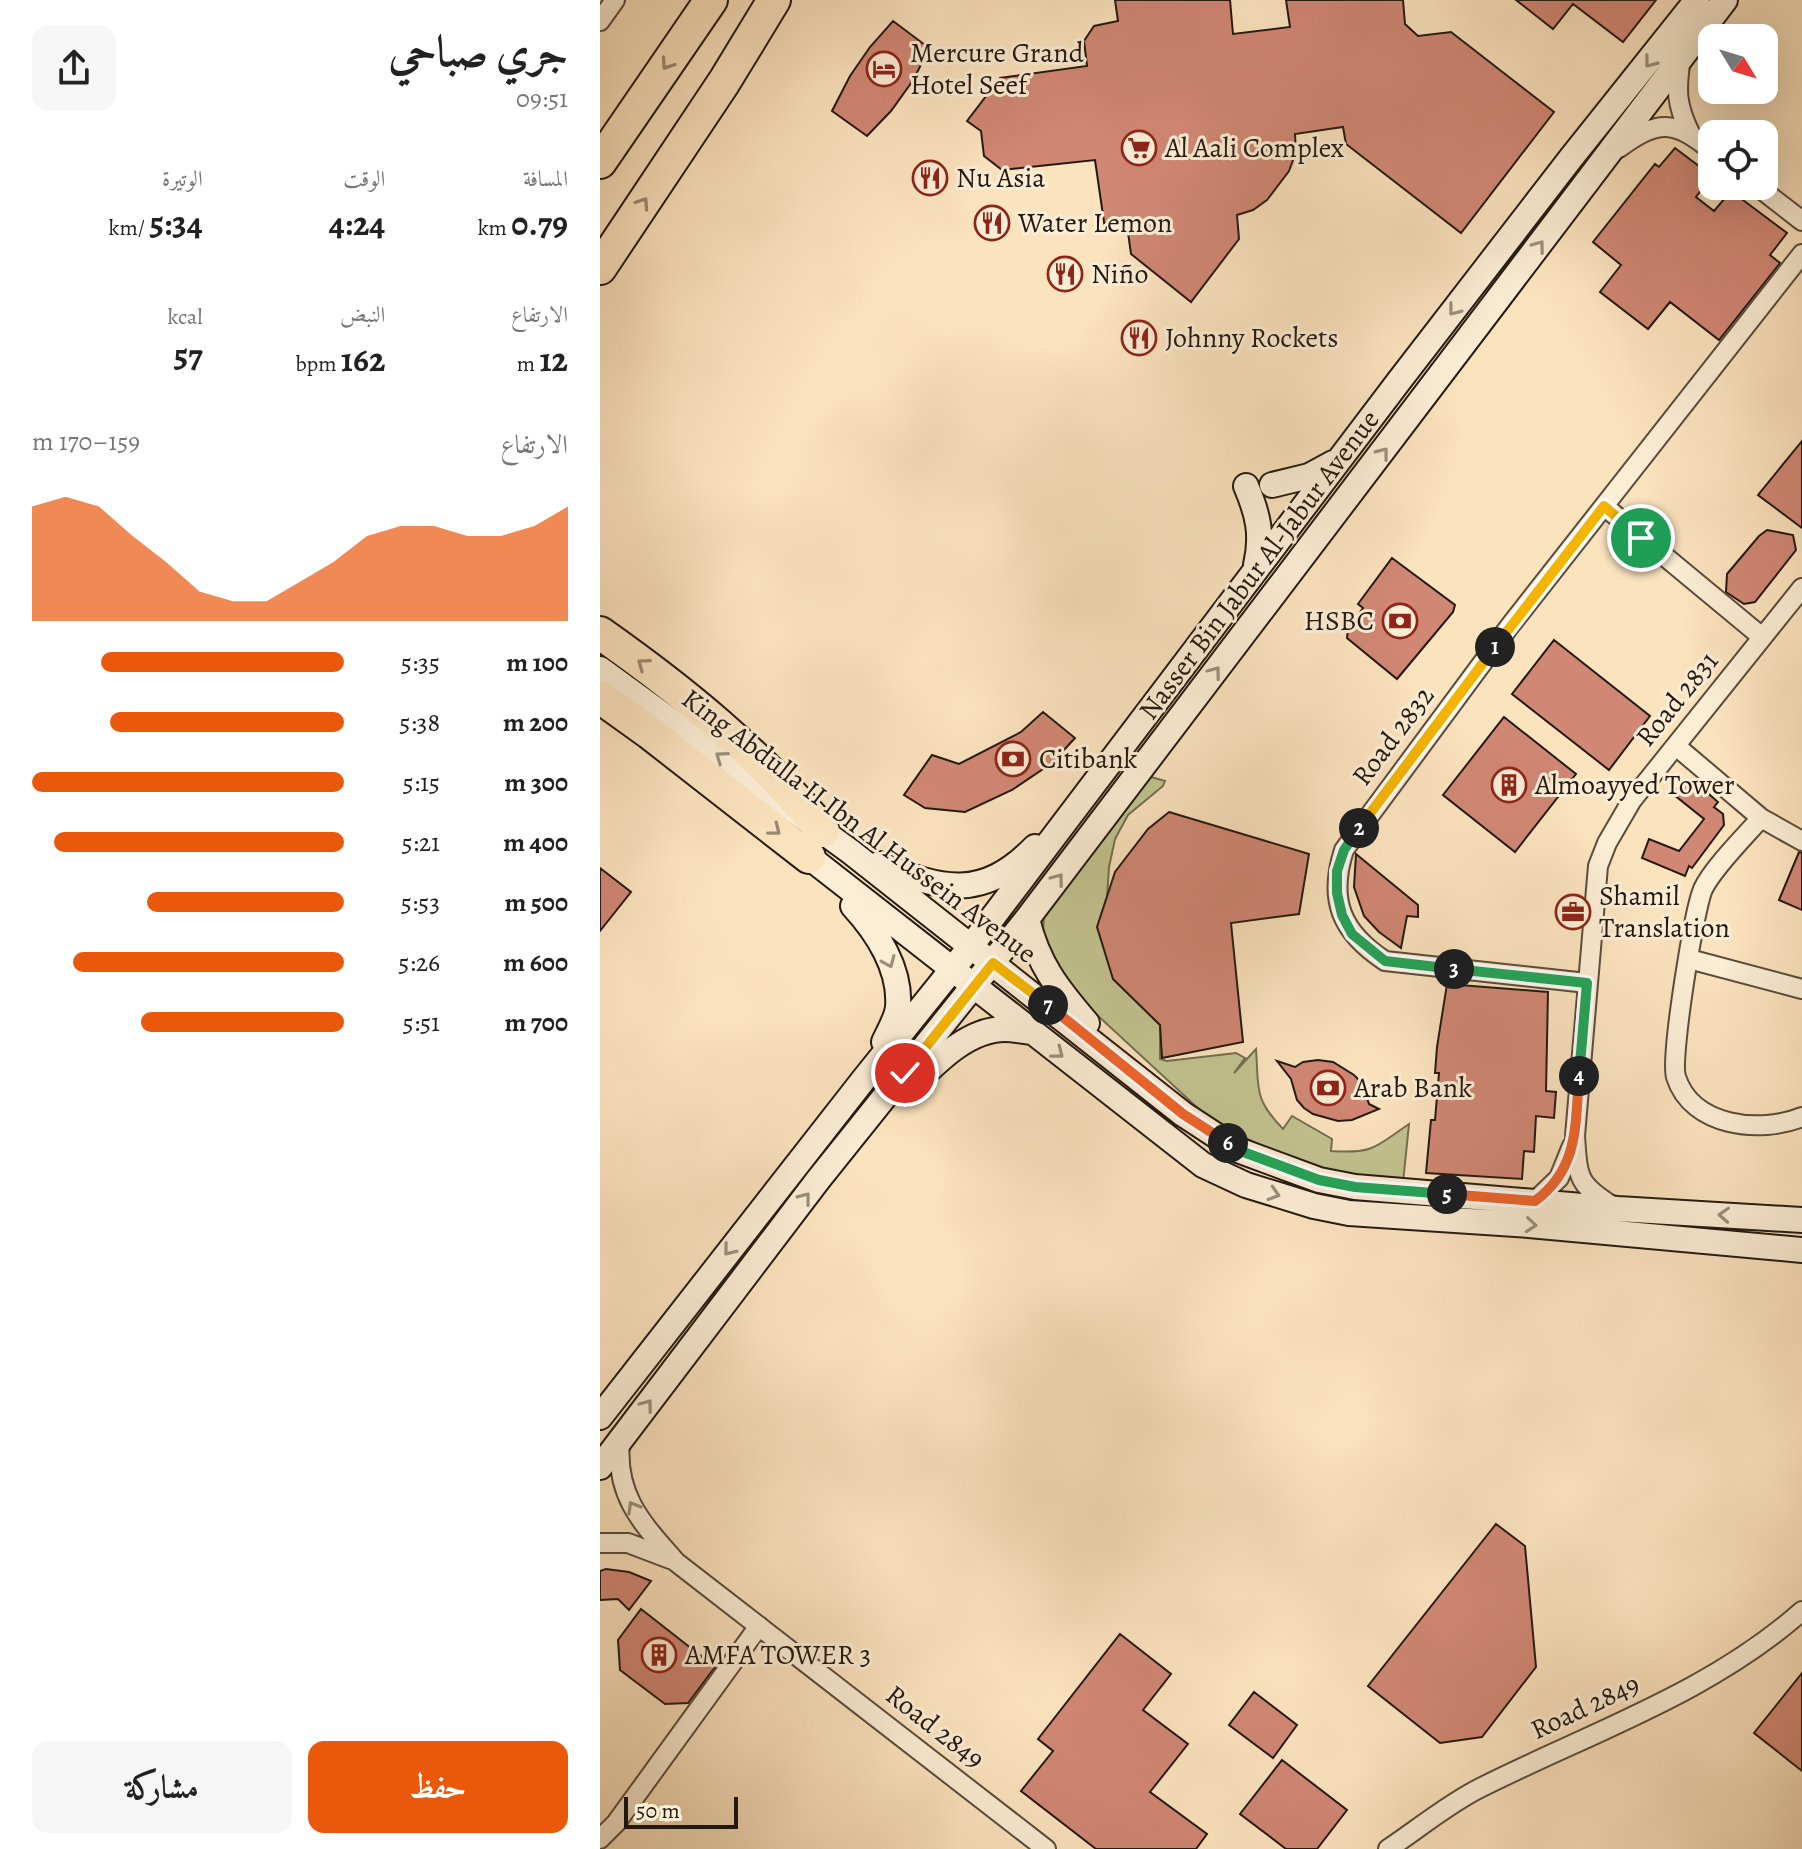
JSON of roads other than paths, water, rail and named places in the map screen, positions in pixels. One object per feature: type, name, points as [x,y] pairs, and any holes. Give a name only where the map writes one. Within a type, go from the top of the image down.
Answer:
[{"type":"highway","points":[[603,158],[711,0]]},
{"type":"highway","points":[[724,82],[774,0]]},
{"type":"highway","points":[[600,268],[780,0]]},
{"type":"highway","points":[[600,633],[663,678],[729,734],[793,796],[816,844]]},
{"type":"highway","points":[[600,697],[816,844]]},
{"type":"main road","name":"Nasser Bin Jabur Al-Jabur Avenue","points":[[600,1417],[952,971],[1256,568],[1571,158],[1697,0]]},
{"type":"main road","name":"Nasser Bin Jabur Al-Jabur Avenue","points":[[600,1467],[723,1303],[1027,919],[1725,0]]},
{"type":"main road","points":[[1272,485],[1309,476],[1342,457]]},
{"type":"main road","points":[[1246,486],[1258,513],[1261,533],[1256,568]]},
{"type":"main road","name":"King Abdulla II Ibn Al Hussein Avenue","points":[[600,669],[816,844],[952,971],[1203,1165],[1246,1185],[1314,1206],[1349,1213],[1529,1225],[1802,1250]]},
{"type":"main road","points":[[851,852],[931,884],[971,886],[997,877],[1027,856],[1083,798]]},
{"type":"main road","points":[[816,844],[874,928],[898,983],[898,1010],[882,1048],[864,1079]]},
{"type":"main road","name":"King Abdulla II Ibn Al Hussein Avenue","points":[[816,844],[851,852],[1183,1114],[1238,1150],[1319,1180],[1355,1187],[1618,1209],[1802,1220]]},
{"type":"main road","points":[[1027,919],[1036,951],[1051,980],[1122,1064]]},
{"type":"main road","points":[[850,1143],[934,1065],[972,1038],[1005,1029],[1031,1032]]},
{"type":"street","points":[[600,21],[615,0]]},
{"type":"street","points":[[1682,54],[1676,96],[1678,107],[1690,133],[1698,140]]},
{"type":"street","points":[[1604,159],[1643,130],[1655,126],[1690,133]]},
{"type":"street","points":[[1775,200],[1802,221]]},
{"type":"street","name":"Road 2832","points":[[1587,983],[1385,961],[1352,934],[1342,915],[1337,893],[1337,871],[1344,850],[1509,627],[1802,254]]},
{"type":"street","points":[[1604,506],[1762,637]]},
{"type":"street","name":"Road 2831","points":[[1535,1201],[1559,1178],[1575,1136],[1598,866],[1607,843],[1632,800],[1802,588]]},
{"type":"street","points":[[1676,746],[1761,818],[1802,841]]},
{"type":"street","points":[[1761,818],[1704,887],[1692,926],[1676,1039],[1675,1076],[1690,1100],[1713,1117],[1762,1127],[1802,1117]]},
{"type":"street","points":[[1689,959],[1802,989]]},
{"type":"street","name":"Road 2831","points":[[1575,1136],[1581,1180],[1591,1192],[1618,1209]]},
{"type":"street","points":[[600,1398],[631,1376]]},
{"type":"street","name":"Road 2849","points":[[620,1441],[618,1464],[631,1506],[676,1562],[1046,1849]]},
{"type":"street","name":"Road 2849","points":[[600,1543],[628,1543],[676,1562]]},
{"type":"street","name":"Road 2849","points":[[1388,1849],[1477,1789],[1670,1699],[1722,1670],[1772,1638],[1802,1611]]},
{"type":"street","points":[[600,1839],[616,1823],[759,1626]]},
{"type":"place","name":"Mercure Grand Hotel Seef","points":[[884,69]]},
{"type":"place","name":"Al Aali Complex","points":[[1139,148]]},
{"type":"place","name":"Nu Asia","points":[[930,178]]},
{"type":"place","name":"Water Lemon","points":[[992,223]]},
{"type":"place","name":"Niño","points":[[1065,274]]},
{"type":"place","name":"Johnny Rockets","points":[[1139,338]]},
{"type":"place","name":"HSBC","points":[[1400,621]]},
{"type":"place","name":"Citibank","points":[[1013,759]]},
{"type":"place","name":"Almoayyed Tower","points":[[1509,785]]},
{"type":"place","name":"Shamil Translation","points":[[1573,912]]},
{"type":"place","name":"Arab Bank","points":[[1328,1088]]},
{"type":"place","name":"AMFA TOWER 3","points":[[659,1655]]}]
